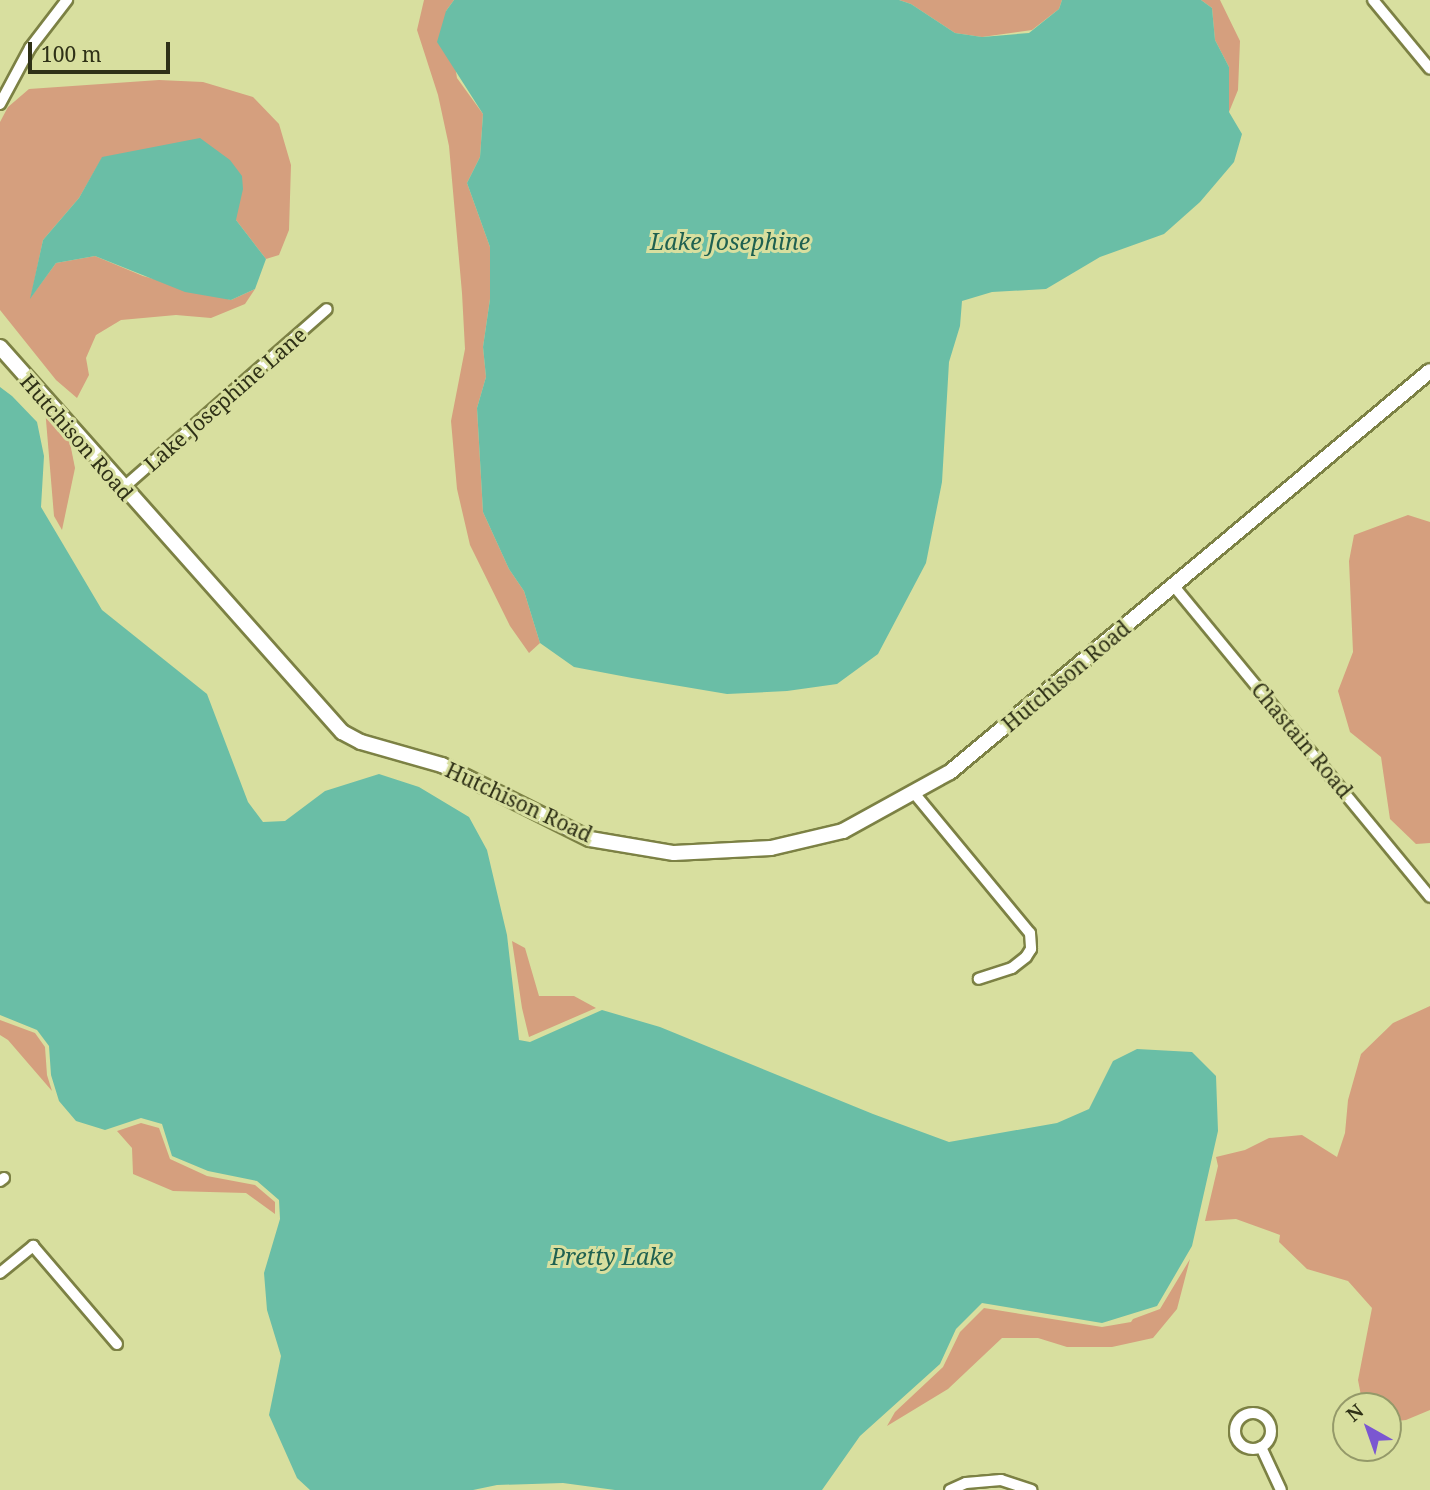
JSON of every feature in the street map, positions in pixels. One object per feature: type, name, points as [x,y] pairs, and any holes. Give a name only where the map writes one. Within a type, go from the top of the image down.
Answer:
[{"type":"street","points":[[0,104],[30,48],[67,0]]},
{"type":"street","points":[[1373,0],[1430,69]]},
{"type":"street","name":"Lake Josephine Lane","points":[[122,488],[327,309]]},
{"type":"street","name":"Hutchison Road","points":[[0,347],[122,488],[342,732],[361,743],[442,765],[590,839],[674,853],[771,848],[843,831],[950,772],[1430,371]]},
{"type":"street","name":"Chastain Road","points":[[1173,585],[1430,897]]},
{"type":"street","points":[[915,793],[1030,933],[1031,949],[1026,957],[1012,968],[979,979]]},
{"type":"street","points":[[0,1273],[33,1246],[117,1344]]},
{"type":"street","points":[[1261,1447],[1281,1490]]},
{"type":"street","points":[[950,1490],[966,1483],[1001,1480],[1031,1490]]},
{"type":"shaded area","points":[[424,0],[454,0],[446,11],[457,78],[483,114],[480,157],[467,183],[490,247],[490,299],[483,347],[486,377],[477,408],[483,512],[509,569],[524,591],[540,643],[529,653],[510,626],[470,545],[457,489],[451,421],[465,349],[462,293],[449,146],[438,95],[417,30]]},
{"type":"shaded area","points":[[899,0],[1062,0],[1059,9],[1032,30],[982,37],[955,33],[911,4]]},
{"type":"shaded area","points":[[1201,0],[1220,0],[1240,41],[1238,90],[1229,112],[1229,67],[1215,40],[1212,8]]},
{"type":"shaded area","points":[[159,80],[203,82],[253,97],[279,124],[291,165],[289,230],[279,255],[266,259],[236,220],[102,158],[79,198],[43,240],[31,297],[56,263],[95,256],[143,276],[231,300],[255,289],[245,304],[211,318],[176,315],[121,320],[96,335],[86,358],[89,375],[77,398],[56,380],[0,310],[0,122],[8,107],[29,89]]},
{"type":"shaded area","points":[[45,408],[68,433],[75,468],[62,530],[54,516]]},
{"type":"shaded area","points":[[1408,515],[1430,522],[1430,843],[1416,844],[1390,819],[1381,757],[1350,732],[1338,691],[1353,652],[1349,561],[1354,535]]},
{"type":"shaded area","points":[[512,941],[525,948],[539,996],[574,996],[596,1008],[529,1037]]},
{"type":"shaded area","points":[[1430,1006],[1430,1410],[1402,1420],[1402,1392],[1360,1392],[1358,1380],[1372,1308],[1348,1281],[1307,1269],[1279,1242],[1280,1235],[1236,1219],[1205,1221],[1218,1166],[1216,1157],[1245,1150],[1269,1138],[1302,1135],[1337,1157],[1345,1133],[1348,1100],[1361,1054],[1393,1023]]},
{"type":"shaded area","points":[[0,1020],[35,1033],[45,1047],[47,1075],[52,1091],[8,1040],[0,1035]]},
{"type":"shaded area","points":[[141,1123],[159,1128],[170,1159],[207,1176],[255,1185],[275,1202],[275,1214],[246,1193],[173,1191],[133,1174],[132,1148],[117,1131]]},
{"type":"shaded area","points":[[1190,1259],[1177,1309],[1153,1338],[1112,1347],[1067,1347],[1038,1338],[1002,1338],[948,1389],[887,1426],[895,1412],[943,1367],[960,1332],[984,1308],[1102,1327],[1131,1322],[1160,1309]]},
{"type":"water","name":"Lake Josephine","points":[[454,0],[899,0],[911,4],[955,33],[982,37],[1029,33],[1059,9],[1062,0],[1201,0],[1212,8],[1215,40],[1229,67],[1229,112],[1242,134],[1234,162],[1200,202],[1164,234],[1100,257],[1046,289],[992,292],[962,301],[960,326],[949,362],[942,482],[926,563],[878,654],[837,684],[787,691],[727,694],[632,678],[574,667],[540,643],[524,591],[509,569],[483,512],[477,408],[486,377],[483,347],[490,299],[490,247],[467,183],[480,157],[483,114],[437,42],[446,11]]},
{"type":"water","points":[[200,138],[230,160],[242,176],[243,189],[236,220],[266,259],[255,289],[231,300],[185,292],[95,256],[56,263],[30,299],[43,240],[79,198],[102,157]]},
{"type":"water","name":"Pretty Lake","points":[[0,387],[37,422],[44,456],[41,507],[102,610],[207,694],[248,802],[263,822],[285,821],[325,791],[379,774],[419,787],[469,817],[487,850],[507,935],[519,1040],[530,1042],[602,1010],[660,1027],[949,1142],[1057,1123],[1089,1109],[1113,1061],[1137,1049],[1192,1052],[1216,1076],[1218,1131],[1192,1246],[1157,1306],[1102,1323],[982,1303],[956,1329],[940,1364],[860,1436],[822,1490],[615,1490],[563,1483],[497,1485],[473,1490],[310,1490],[297,1478],[269,1415],[281,1356],[267,1310],[264,1273],[280,1219],[279,1200],[257,1181],[208,1171],[172,1156],[162,1124],[141,1118],[105,1130],[76,1121],[59,1101],[51,1075],[49,1046],[37,1030],[0,1015]]}]
